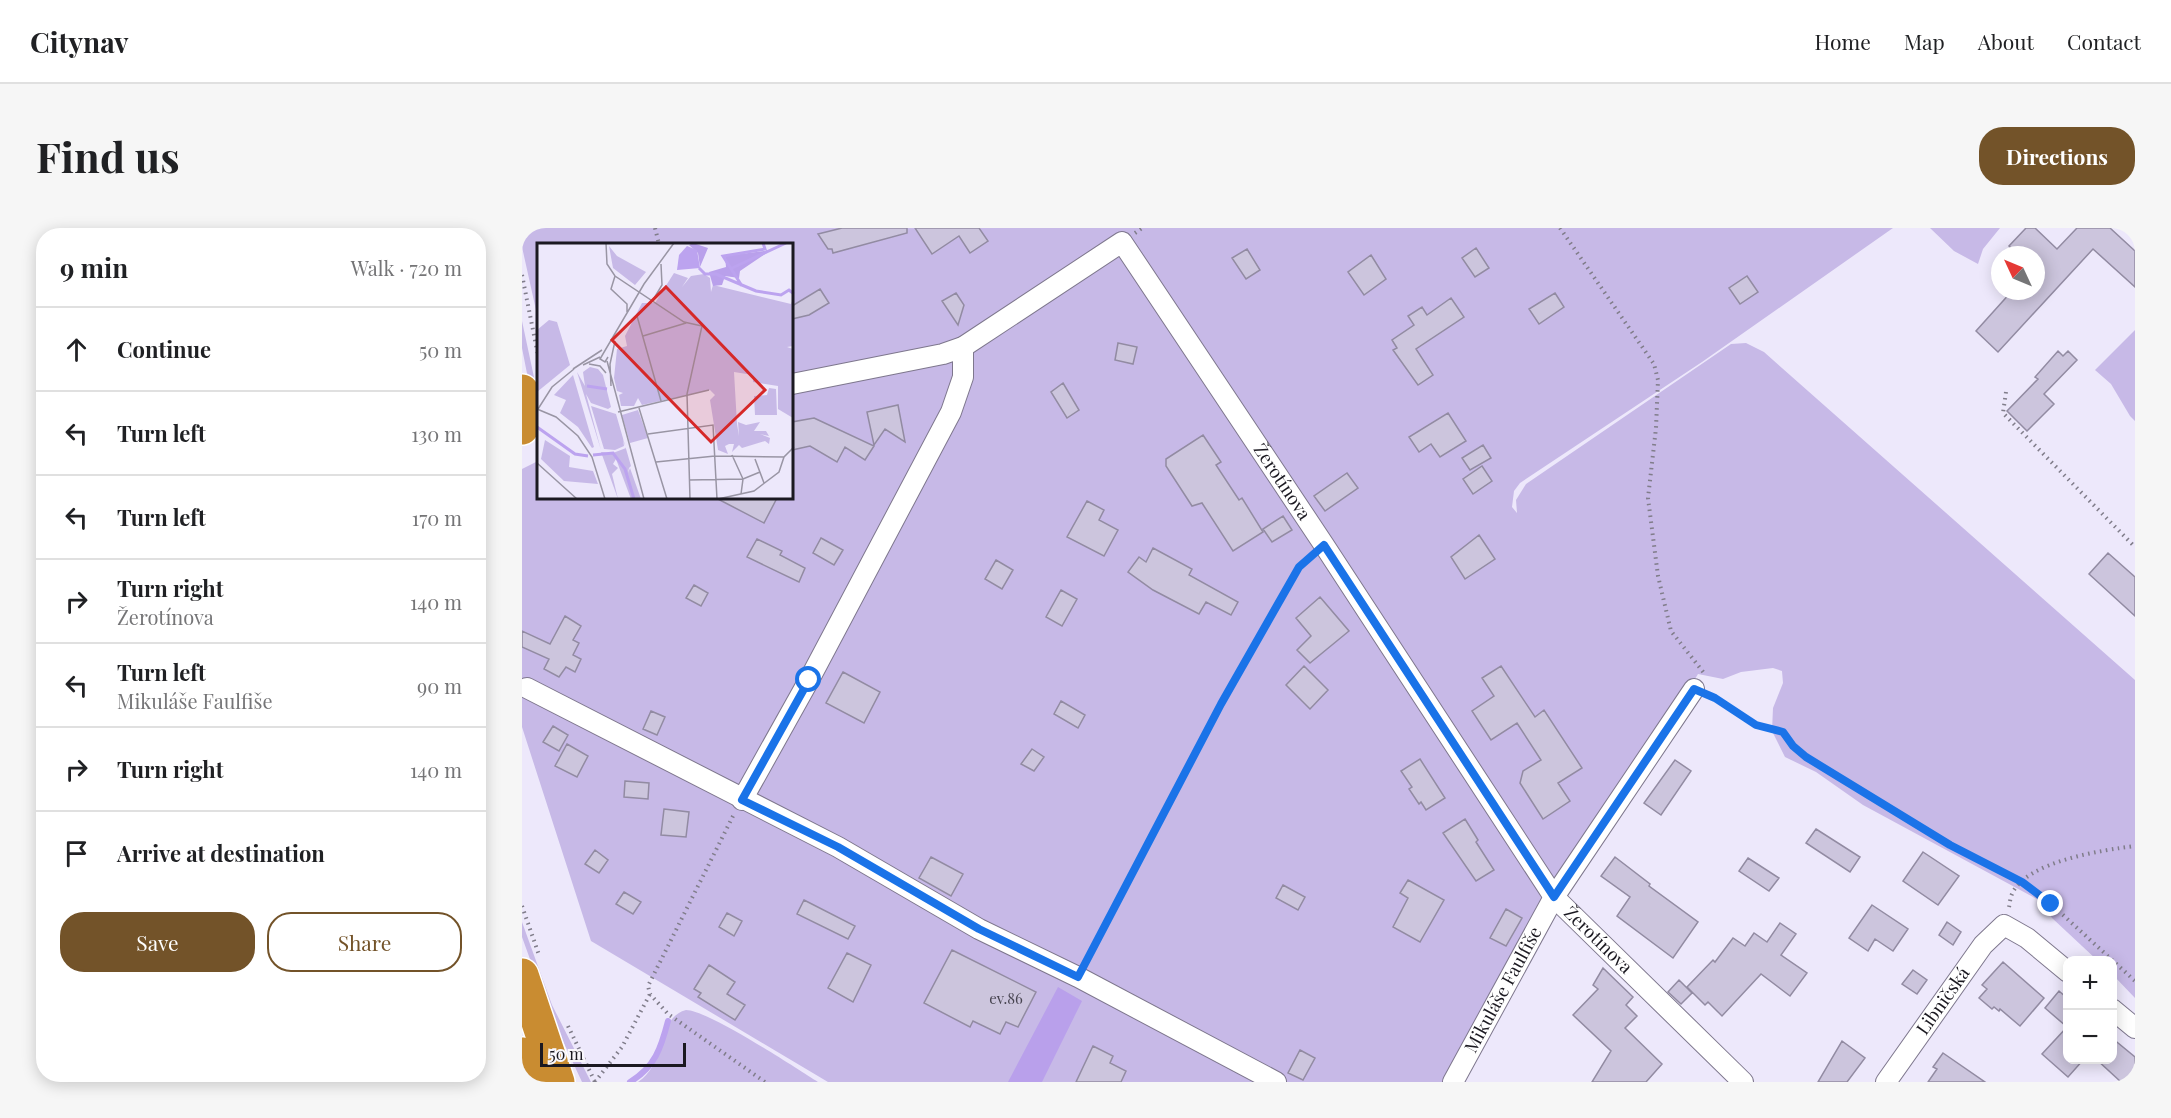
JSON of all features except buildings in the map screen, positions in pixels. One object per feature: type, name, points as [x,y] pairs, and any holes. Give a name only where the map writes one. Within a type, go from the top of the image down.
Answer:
[{"type":"highway","points":[[522,391],[524,414],[522,428]]},
{"type":"highway","points":[[525,986],[558,1082]]},
{"type":"highway","points":[[525,986],[572,1082]]},
{"type":"highway","points":[[522,1054],[530,1082]]},
{"type":"street","name":"Žerotínova","points":[[794,384],[943,354],[963,347],[1122,242],[1324,545],[1554,897],[1743,1082]]},
{"type":"street","points":[[742,800],[809,680],[951,412],[963,377],[963,347]]},
{"type":"street","points":[[522,432],[537,438]]},
{"type":"street","name":"Mikuláše Faulfiše","points":[[1453,1082],[1554,897],[1705,687]]},
{"type":"street","points":[[527,688],[742,800],[838,847],[979,929],[1078,977],[1276,1082]]},
{"type":"street","points":[[2004,925],[2027,938],[2063,969]]},
{"type":"street","name":"Libničská","points":[[1886,1082],[1983,945],[2004,925]]},
{"type":"street","points":[[2117,1014],[2135,1028]]},
{"type":"path","points":[[655,228],[659,243]]},
{"type":"path","points":[[1560,228],[1653,364],[1658,380],[1656,428],[1648,498],[1658,576],[1671,631],[1705,687],[1715,698],[1756,725],[1783,732],[1793,746],[1806,757],[1950,845],[2022,882],[2051,904],[2135,981]]},
{"type":"path","points":[[522,275],[537,350]]},
{"type":"path","points":[[2006,392],[2003,412],[2135,547]]},
{"type":"path","points":[[1078,977],[1237,675],[1299,567],[1324,545]]},
{"type":"path","points":[[742,800],[648,986],[650,994],[668,1014],[765,1082]]},
{"type":"path","points":[[2004,925],[2013,892],[2022,882],[2047,866],[2089,852],[2135,846]]},
{"type":"path","points":[[595,1082],[622,1047],[650,994]]},
{"type":"shaded area","points":[[522,228],[1893,228],[1702,362],[1520,483],[1514,491],[1512,507],[1517,513],[1516,500],[1526,484],[1731,344],[1746,343],[1764,352],[2135,680],[2135,998],[2117,979],[2117,956],[2093,956],[2052,918],[2044,903],[1863,805],[1816,772],[1785,757],[1772,731],[1773,708],[1783,683],[1782,671],[1773,668],[1741,672],[1723,679],[1698,674],[1454,1082],[828,1082],[591,941],[522,727],[522,469],[537,462],[537,500],[794,500],[794,243],[537,243],[537,314],[522,247]]},
{"type":"shaded area","points":[[1930,228],[2000,228],[1983,249],[1978,264],[1954,251]]},
{"type":"shaded area","points":[[522,321],[537,391],[537,398],[533,404],[522,348]]},
{"type":"shaded area","points":[[2135,330],[2135,421],[2111,384],[2095,370]]},
{"type":"shaded area","points":[[522,922],[552,1005],[591,1082],[582,1082],[548,1009],[522,937]]},
{"type":"shaded area","points":[[1058,987],[1082,1001],[1042,1082],[1008,1082]]},
{"type":"shaded area","points":[[686,1010],[713,1019],[818,1082],[638,1082],[654,1063],[670,1022]]},
{"type":"waterway","points":[[630,1082],[646,1070],[656,1056],[668,1021]]},
{"type":"route","points":[[809,680],[742,800],[838,847],[979,929],[1078,977],[1221,704],[1299,567],[1324,545],[1554,897],[1694,689],[1715,698],[1756,725],[1783,732],[1793,746],[1806,757],[1950,845],[2022,882],[2051,904]]}]
